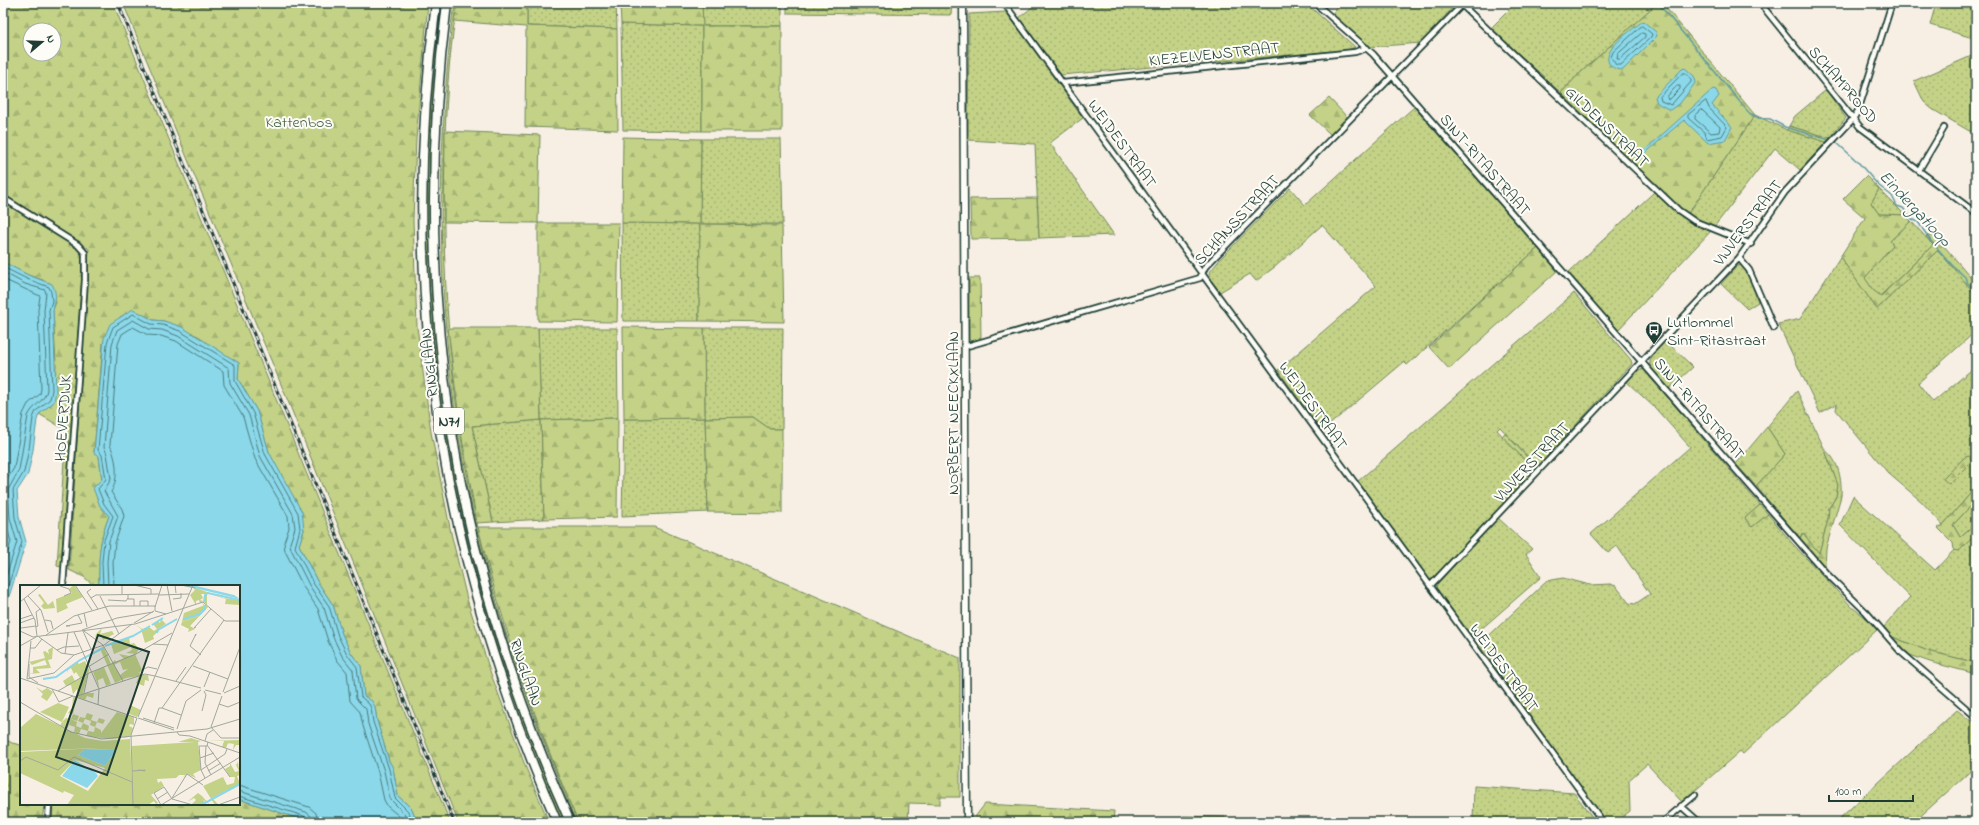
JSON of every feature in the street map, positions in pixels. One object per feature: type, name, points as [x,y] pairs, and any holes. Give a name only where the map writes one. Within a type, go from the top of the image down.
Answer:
[{"type":"highway","name":"RINGLAAN","points":[[436,3],[424,114],[421,211],[424,304],[438,426],[458,532],[483,625],[510,706],[557,822]]},
{"type":"highway","name":"RINGLAAN","points":[[448,3],[438,89],[435,142],[434,250],[439,336],[452,443],[471,532],[496,627],[526,713],[570,822]]},
{"type":"main road","name":"NORBERT NEECKXLAAN","points":[[963,3],[966,822]]},
{"type":"street","name":"WEIDESTRAAT","points":[[1004,3],[1603,822]]},
{"type":"street","name":"SINT-RITASTRAAT","points":[[1314,3],[1367,48],[1825,572],[1866,612],[1893,644],[1976,717]]},
{"type":"street","name":"SCHAMPROOD","points":[[1760,3],[1860,127],[1976,213]]},
{"type":"street","name":"VIJVERSTRAAT","points":[[1430,586],[1739,258],[1751,244],[1781,197],[1853,119],[1858,111],[1892,3]]},
{"type":"street","name":"SCHANSSTRAAT","points":[[964,347],[1200,278],[1205,267],[1463,4]]},
{"type":"street","name":"GILDENSTRAAT","points":[[1463,4],[1678,210],[1694,221],[1751,244]]},
{"type":"street","name":"KIEZELVENSTRAAT","points":[[1063,83],[1355,52],[1367,48]]},
{"type":"street","points":[[1918,170],[1944,128]]},
{"type":"street","name":"HOEVERDIJK","points":[[3,198],[78,245],[85,253],[85,288],[63,585]]},
{"type":"street","points":[[1739,258],[1748,270],[1774,328]]},
{"type":"street","points":[[1664,822],[1695,795]]},
{"type":"street","points":[[48,822],[49,805]]},
{"type":"street","points":[[1681,806],[1699,822]]},
{"type":"green space","points":[[3,3],[113,3],[450,822],[417,822],[412,809],[398,796],[393,768],[389,761],[377,721],[375,707],[364,696],[361,666],[351,653],[342,634],[333,605],[317,581],[299,545],[304,530],[296,500],[286,486],[269,452],[257,411],[238,379],[239,363],[208,345],[200,337],[164,321],[153,320],[133,310],[120,317],[103,343],[94,452],[99,456],[102,480],[100,506],[109,516],[100,551],[99,585],[92,585],[84,577],[69,570],[89,249],[84,246],[62,567],[57,566],[66,430],[39,414],[54,402],[56,364],[53,310],[56,302],[43,280],[28,275],[3,262]]},
{"type":"green space","name":"Kattenbos","points":[[123,3],[428,3],[416,139],[413,220],[417,327],[431,432],[451,533],[467,599],[491,674],[526,768],[549,822],[458,822],[290,406]]},
{"type":"green space","points":[[439,3],[444,3],[435,78],[430,154],[429,231],[433,308],[440,384],[452,460],[468,535],[487,609],[504,663],[524,717],[566,822],[561,822],[510,691],[482,602],[459,511],[446,449],[432,329],[426,254],[425,205],[427,129]]},
{"type":"green space","points":[[454,3],[457,5],[451,47],[446,109],[444,217],[450,351],[461,440],[478,528],[508,641],[548,751],[578,822],[576,822],[548,754],[522,684],[499,614],[480,543],[466,476],[455,409],[447,342],[441,207],[447,71]]},
{"type":"green space","points":[[457,3],[527,3],[527,26],[617,29],[618,130],[525,127],[526,27],[454,21]]},
{"type":"green space","points":[[527,3],[616,3],[617,29],[527,26]]},
{"type":"green space","points":[[620,3],[702,3],[703,26],[782,26],[782,131],[702,131],[702,26],[621,24]]},
{"type":"green space","points":[[702,3],[782,3],[782,26],[702,26]]},
{"type":"green space","points":[[787,3],[952,3],[951,15],[787,13]]},
{"type":"green space","points":[[1037,3],[1306,3],[1355,47],[1348,50],[1061,75],[1019,18]]},
{"type":"green space","points":[[1341,3],[1457,3],[1421,43],[1370,47],[1331,15]]},
{"type":"green space","points":[[1516,3],[1657,3],[1577,76],[1561,93],[1491,28]]},
{"type":"green space","points":[[1657,3],[1662,3],[1755,115],[1687,215],[1561,93],[1577,76]]},
{"type":"green space","points":[[1936,3],[1976,3],[1976,39],[1930,25]]},
{"type":"green space","points":[[1006,12],[1083,118],[1050,143],[1114,235],[1039,238],[1035,144],[968,140],[969,14]]},
{"type":"green space","points":[[621,24],[702,26],[702,131],[623,130]]},
{"type":"green space","points":[[1976,54],[1976,135],[1932,109],[1924,102],[1914,81]]},
{"type":"green space","points":[[1826,90],[1846,118],[1830,138],[1789,126],[1795,116]]},
{"type":"green space","points":[[1329,98],[1348,118],[1331,135],[1310,115]]},
{"type":"green space","points":[[1414,107],[1538,248],[1407,365],[1404,362],[1322,431],[1278,370],[1376,286],[1322,225],[1276,266],[1256,281],[1250,274],[1220,292],[1210,279],[1209,273],[1221,258],[1290,188],[1305,205]]},
{"type":"green space","points":[[1755,115],[1787,130],[1826,142],[1800,170],[1775,148],[1714,227],[1687,215]]},
{"type":"green space","points":[[1789,126],[1830,138],[1826,142],[1787,130]]},
{"type":"green space","points":[[445,131],[540,135],[538,223],[444,222]]},
{"type":"green space","points":[[623,137],[701,139],[700,224],[622,223]]},
{"type":"green space","points":[[701,139],[781,139],[783,224],[700,224]]},
{"type":"green space","points":[[1866,176],[1879,189],[1871,203],[1879,214],[1905,215],[1911,221],[1890,241],[1893,245],[1865,278],[1873,290],[1881,296],[1933,245],[1926,236],[1931,231],[1976,283],[1976,295],[1938,250],[1877,309],[1840,257],[1865,218],[1843,199]]},
{"type":"green space","points":[[1879,189],[1905,215],[1879,214],[1871,203]]},
{"type":"green space","points":[[1654,192],[1689,222],[1711,231],[1618,330],[1568,273]]},
{"type":"green space","points":[[1037,198],[1039,238],[971,239],[970,199]]},
{"type":"green space","points":[[1911,221],[1933,245],[1880,296],[1873,290],[1864,278],[1893,245],[1890,241]]},
{"type":"green space","points":[[538,223],[619,223],[617,322],[538,321]]},
{"type":"green space","points":[[622,223],[700,224],[699,321],[623,321]]},
{"type":"green space","points":[[700,224],[782,225],[784,322],[699,321]]},
{"type":"green space","points":[[1538,248],[1557,271],[1449,369],[1429,347]]},
{"type":"green space","points":[[1938,250],[1976,295],[1976,331],[1918,383],[1933,402],[1976,366],[1976,487],[1943,525],[1922,502],[1888,473],[1836,410],[1837,404],[1820,413],[1778,324],[1800,319],[1840,257],[1877,309]]},
{"type":"green space","points":[[1742,265],[1748,272],[1758,302],[1747,309],[1721,284],[1737,266]]},
{"type":"green space","points":[[969,278],[980,278],[981,339],[973,341],[969,340]]},
{"type":"green space","points":[[1574,293],[1631,360],[1632,364],[1537,467],[1500,427],[1497,430],[1534,470],[1435,578],[1430,580],[1357,482]]},
{"type":"green space","points":[[623,327],[704,328],[705,418],[624,419]]},
{"type":"green space","points":[[448,328],[538,328],[541,420],[472,426],[493,522],[477,523],[460,427]]},
{"type":"green space","points":[[538,328],[617,328],[618,418],[541,420]]},
{"type":"green space","points":[[704,328],[783,328],[782,429],[770,429],[753,417],[705,418]]},
{"type":"green space","points":[[1666,341],[1693,367],[1669,389],[1650,366],[1651,359]]},
{"type":"green space","points":[[1643,369],[1760,505],[1745,518],[1752,527],[1768,514],[1792,543],[1852,607],[1879,628],[1743,754],[1740,751],[1682,802],[1647,764],[1629,780],[1630,811],[1616,822],[1606,822],[1479,645],[1547,581],[1563,578],[1590,585],[1610,584],[1616,586],[1629,603],[1635,604],[1650,594],[1617,546],[1608,553],[1591,534],[1690,447],[1656,409],[1627,382],[1636,372]]},
{"type":"green space","points":[[1797,391],[1825,450],[1838,485],[1836,497],[1829,508],[1828,520],[1819,553],[1802,533],[1800,538],[1756,486],[1785,454],[1767,427]]},
{"type":"green space","points":[[753,417],[770,429],[782,429],[782,513],[708,512],[705,418]]},
{"type":"green space","points":[[618,418],[617,517],[544,519],[541,420]]},
{"type":"green space","points":[[705,418],[708,512],[622,516],[624,419]]},
{"type":"green space","points":[[541,420],[544,519],[493,522],[472,426]]},
{"type":"green space","points":[[1767,427],[1785,454],[1756,486],[1736,464]]},
{"type":"green space","points":[[1505,433],[1537,468],[1534,470],[1502,436]]},
{"type":"green space","points":[[1825,450],[1834,459],[1839,471],[1841,496],[1826,548],[1825,567],[1800,538],[1803,533],[1819,553],[1828,520],[1829,508],[1836,497],[1838,485]]},
{"type":"green space","points":[[1970,456],[1971,462],[1949,484],[1943,479],[1965,457]]},
{"type":"green space","points":[[1976,487],[1976,500],[1953,525],[1960,537],[1976,523],[1976,534],[1959,551],[1954,550],[1953,543],[1938,528],[1943,525]]},
{"type":"green space","points":[[1853,496],[1935,570],[1954,550],[1959,551],[1976,534],[1976,657],[1973,662],[1928,651],[1890,636],[1884,627],[1910,597],[1840,525]]},
{"type":"green space","points":[[1976,500],[1976,523],[1960,537],[1953,525]]},
{"type":"green space","points":[[1760,505],[1768,514],[1752,527],[1745,518]]},
{"type":"green space","points":[[1498,518],[1532,549],[1526,554],[1541,577],[1472,637],[1436,588],[1437,584]]},
{"type":"green space","points":[[478,527],[654,527],[960,658],[960,797],[940,797],[940,804],[909,803],[908,822],[578,822],[535,714],[522,677],[498,602]]},
{"type":"green space","points":[[1890,636],[1928,651],[1973,662],[1976,657],[1976,674],[1910,655]]},
{"type":"green space","points":[[1957,710],[1976,725],[1976,766],[1914,822],[1840,822],[1838,820]]},
{"type":"green space","points":[[3,738],[12,743],[20,745],[20,805],[44,805],[42,822],[3,822]]},
{"type":"green space","points":[[1474,786],[1574,793],[1596,822],[1473,822]]},
{"type":"green space","points":[[240,799],[309,822],[52,822],[53,805],[240,805]]},
{"type":"green space","points":[[985,804],[1114,811],[1113,822],[971,822]]},
{"type":"green space","points":[[1183,816],[1225,817],[1225,822],[1183,822]]},
{"type":"water","points":[[1643,21],[1656,32],[1657,36],[1623,70],[1612,67],[1608,60],[1612,48],[1618,41]]},
{"type":"water","points":[[1685,68],[1694,76],[1696,82],[1681,102],[1670,110],[1657,103],[1655,97],[1682,69]]},
{"type":"water","points":[[1713,89],[1716,90],[1719,96],[1712,105],[1732,127],[1725,140],[1708,143],[1684,120],[1638,160],[1636,160],[1636,158]]},
{"type":"water","points":[[3,262],[28,275],[52,284],[54,287],[56,297],[53,310],[56,391],[54,402],[39,414],[28,474],[17,491],[19,517],[26,542],[3,616]]},
{"type":"water","points":[[133,309],[153,320],[164,321],[182,327],[239,363],[238,379],[257,411],[269,452],[302,512],[304,530],[299,545],[317,581],[333,605],[342,634],[351,653],[361,666],[364,696],[372,701],[375,707],[377,721],[389,761],[393,768],[398,796],[412,809],[417,822],[309,822],[240,799],[240,585],[99,585],[100,551],[109,516],[100,506],[93,488],[102,479],[99,456],[94,453],[104,338],[110,324]]},
{"type":"waterway","points":[[1658,3],[1749,113],[1759,118],[1770,119],[1785,127],[1830,140]]},
{"type":"waterway","name":"Eindergatloop","points":[[1836,142],[1858,162],[1878,185],[1892,196],[1897,206],[1903,208],[1912,219],[1918,222],[1931,241],[1952,265],[1965,277],[1967,282],[1976,292]]},
{"type":"railway","points":[[118,3],[454,822]]},
{"type":"place","name":"Lutlommel Sint-Ritastraat","points":[[1654,345]]}]
